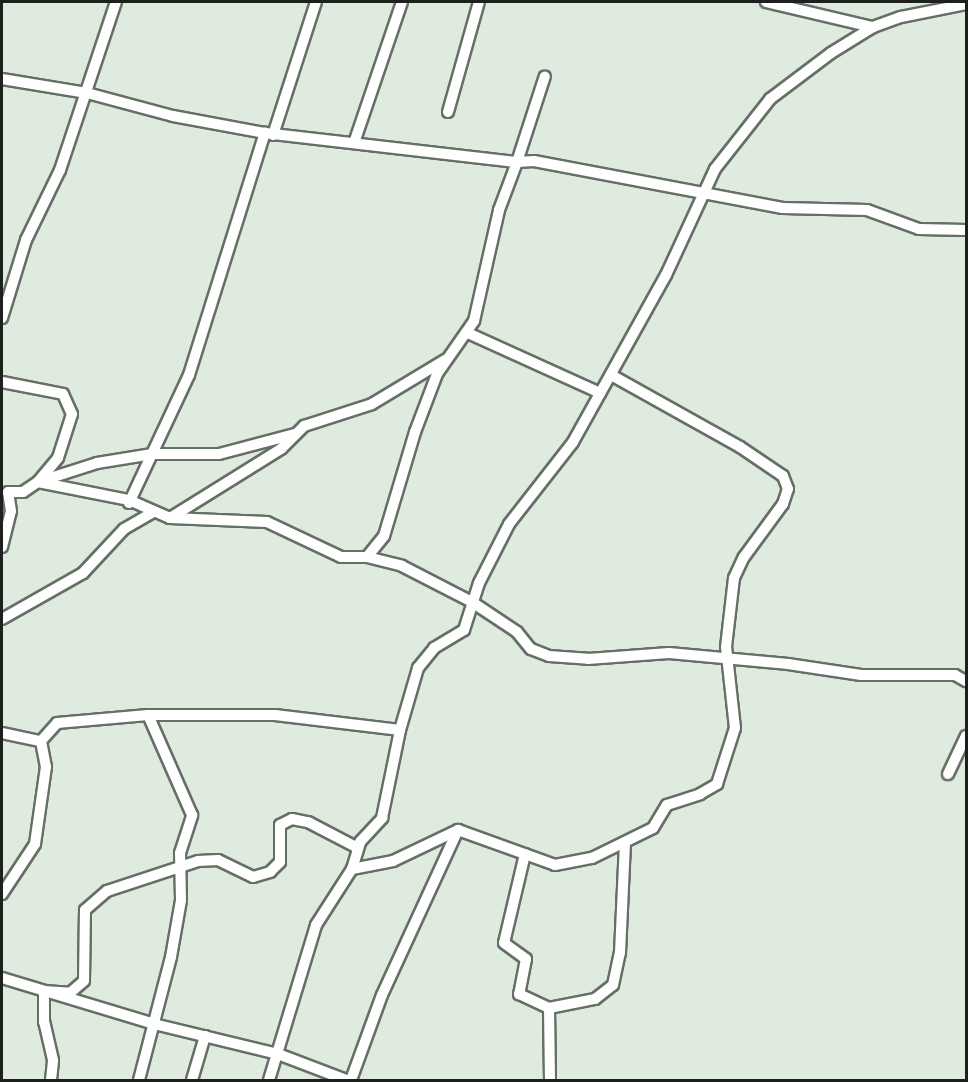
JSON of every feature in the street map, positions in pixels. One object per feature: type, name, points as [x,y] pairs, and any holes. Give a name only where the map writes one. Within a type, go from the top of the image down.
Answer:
[{"type":"street","points":[[2,318],[5,286],[60,170],[116,2]]},
{"type":"street","points":[[129,503],[189,375],[269,134],[316,2]]},
{"type":"street","points":[[354,143],[402,2]]},
{"type":"street","points":[[448,112],[479,2]]},
{"type":"street","points":[[766,2],[873,27]]},
{"type":"street","points":[[269,1080],[316,925],[352,869],[358,848],[382,818],[400,730],[418,668],[434,648],[464,630],[472,602],[509,524],[573,442],[666,275],[704,193],[734,142],[770,99],[873,27],[900,17],[966,4]]},
{"type":"street","points":[[367,557],[384,536],[415,432],[446,359],[468,333],[499,210],[545,76]]},
{"type":"street","points":[[2,79],[87,93],[173,116],[269,134],[517,162],[534,161],[783,208],[867,210],[919,228],[966,230]]},
{"type":"street","points":[[468,333],[600,393]]},
{"type":"street","points":[[170,518],[281,448],[296,433],[322,417],[372,404],[446,359]]},
{"type":"street","points":[[352,869],[393,861],[458,830],[555,865],[592,858],[653,828],[667,805],[700,794],[717,784],[735,728],[727,657],[734,578],[744,557],[783,504],[788,489],[783,476],[740,447],[610,375]]},
{"type":"street","points":[[2,382],[63,394],[72,414],[58,458],[38,482]]},
{"type":"street","points":[[2,547],[11,511],[5,494],[23,492],[38,482],[97,463],[152,454],[219,454],[296,433]]},
{"type":"street","points":[[38,482],[129,503],[170,518],[267,522],[341,557],[367,557],[402,567],[472,602],[517,632],[531,649],[549,657],[588,659],[669,653],[727,657],[861,675],[956,675],[966,681]]},
{"type":"street","points":[[2,619],[83,573],[124,529],[154,512]]},
{"type":"street","points":[[40,741],[57,723],[69,720],[148,715],[275,714],[400,730]]},
{"type":"street","points":[[139,1080],[154,1024],[181,900],[180,865],[191,807],[148,715]]},
{"type":"street","points":[[2,733],[40,741]]},
{"type":"street","points":[[948,774],[966,736]]},
{"type":"street","points":[[2,894],[35,844],[46,767],[40,741]]},
{"type":"street","points":[[44,991],[70,993],[84,981],[86,910],[107,891],[180,865],[218,860],[253,877],[270,872],[280,862],[277,840],[280,825],[292,819],[308,822],[358,848]]},
{"type":"street","points":[[351,1080],[382,995],[458,830]]},
{"type":"street","points":[[525,854],[504,943],[526,959],[519,994],[549,1008],[595,999],[613,985],[621,953],[619,927],[625,843]]},
{"type":"street","points":[[2,978],[154,1024],[278,1054],[346,1080]]},
{"type":"street","points":[[44,991],[44,1022],[54,1060],[51,1080]]},
{"type":"street","points":[[549,1008],[550,1080]]},
{"type":"street","points":[[192,1080],[205,1036]]}]
